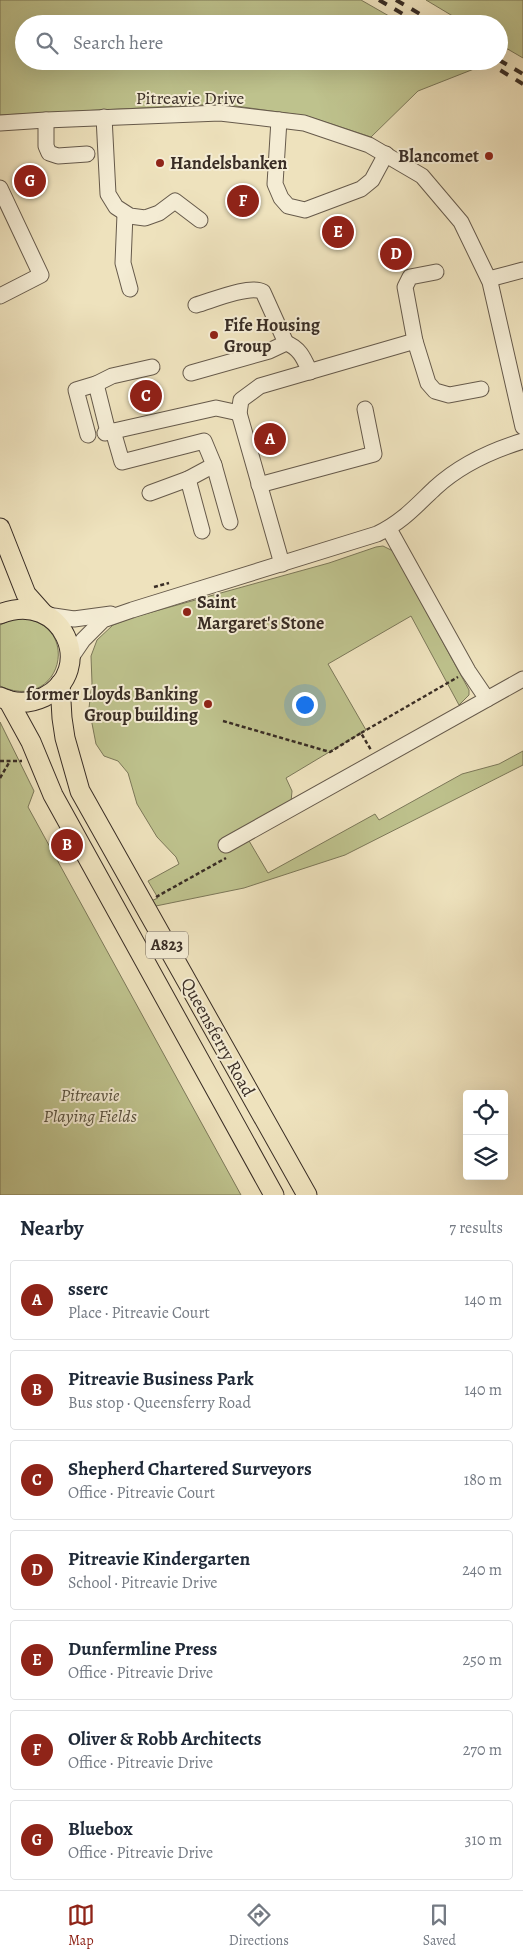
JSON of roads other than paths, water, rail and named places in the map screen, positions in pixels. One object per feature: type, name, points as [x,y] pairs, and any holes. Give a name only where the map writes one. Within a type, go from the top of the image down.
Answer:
[{"type":"main road","points":[[0,528],[26,594],[44,614]]},
{"type":"main road","points":[[0,614],[12,609],[27,608],[54,620],[64,633],[69,645],[70,659]]},
{"type":"main road","name":"A823","points":[[4,698],[22,703],[37,700],[50,694],[60,684],[67,672],[70,659]]},
{"type":"main road","name":"Queensferry Road","points":[[60,684],[64,738],[80,791],[307,1195]]},
{"type":"main road","name":"Queensferry Road","points":[[4,698],[31,742],[53,795],[274,1195]]},
{"type":"street","name":"Pitreavie Drive","points":[[0,123],[220,113],[304,122],[369,145],[386,154],[422,176],[461,222],[489,278],[523,427]]},
{"type":"street","points":[[104,117],[108,194],[116,207],[130,216],[144,218],[159,213],[175,202],[200,220]]},
{"type":"street","points":[[46,120],[46,146],[49,153],[58,156],[87,154]]},
{"type":"street","points":[[279,120],[275,184],[280,198],[288,206],[305,210],[361,189],[372,180],[386,154]]},
{"type":"street","points":[[0,188],[41,275],[0,296]]},
{"type":"street","points":[[125,214],[123,263],[130,289]]},
{"type":"street","points":[[489,278],[523,270]]},
{"type":"street","points":[[436,272],[410,277],[406,287],[415,341],[428,383],[435,391],[448,396],[481,389]]},
{"type":"street","points":[[196,305],[246,290],[258,289],[262,292],[286,343],[293,346],[303,356],[310,372]]},
{"type":"street","points":[[282,564],[239,413],[241,400],[260,386],[415,341]]},
{"type":"street","points":[[192,373],[269,351],[286,343]]},
{"type":"street","points":[[88,435],[76,390],[96,384],[112,376],[152,367]]},
{"type":"street","points":[[96,384],[109,432],[122,462],[204,441],[214,465],[230,522]]},
{"type":"street","points":[[109,432],[216,408],[239,413]]},
{"type":"street","points":[[259,485],[374,454],[364,409]]},
{"type":"street","points":[[70,659],[83,640],[103,620],[389,529],[410,514],[436,487],[459,469],[501,447],[523,441]]},
{"type":"street","points":[[150,493],[188,479],[214,465]]},
{"type":"street","points":[[188,479],[202,530]]},
{"type":"street","points":[[389,529],[468,671],[486,699]]},
{"type":"street","points":[[44,614],[74,619],[94,618],[132,610]]},
{"type":"street","points":[[228,850],[377,760],[523,679]]},
{"type":"railway","points":[[379,0],[405,15]]},
{"type":"railway","points":[[396,0],[422,15]]},
{"type":"railway","points":[[508,65],[523,74]]},
{"type":"railway","points":[[500,70],[523,84]]},
{"type":"place","name":"Blancomet","points":[[489,156]]},
{"type":"place","name":"Handelsbanken","points":[[160,163]]},
{"type":"place","name":"Bluebox","points":[[30,181]]},
{"type":"place","name":"Oliver & Robb Architects","points":[[243,201]]},
{"type":"place","name":"Dunfermline Press","points":[[338,232]]},
{"type":"place","name":"Pitreavie Kindergarten","points":[[396,254]]},
{"type":"place","name":"Fife Housing Group","points":[[214,335]]},
{"type":"place","name":"Shepherd Chartered Surveyors","points":[[146,396]]},
{"type":"place","name":"sserc","points":[[270,439]]},
{"type":"place","name":"Saint Margaret's Stone","points":[[187,612]]},
{"type":"place","name":"former Lloyds Banking Group building","points":[[208,704]]},
{"type":"place","name":"Pitreavie Business Park","points":[[67,845]]},
{"type":"park label","name":"Pitreavie Playing Fields","points":[[90,1105]]}]
